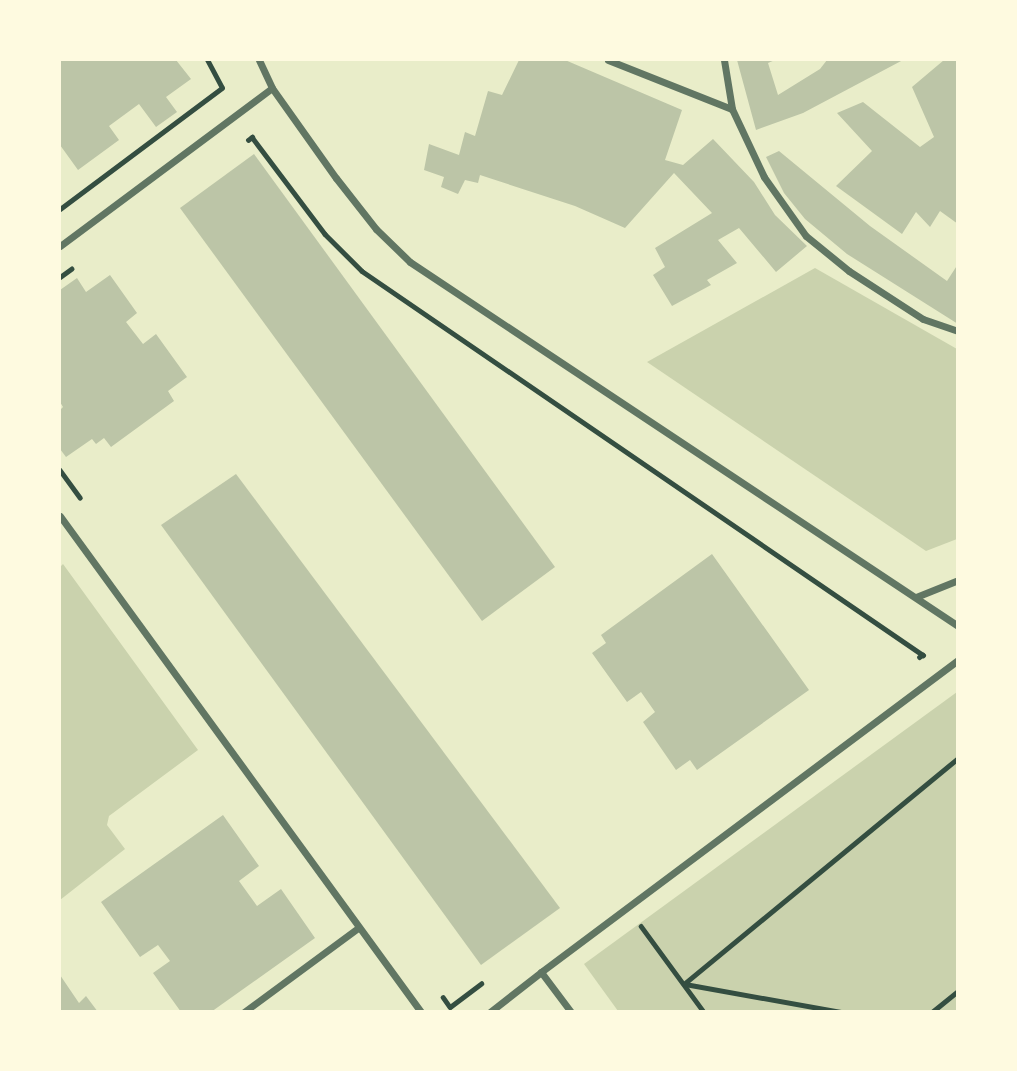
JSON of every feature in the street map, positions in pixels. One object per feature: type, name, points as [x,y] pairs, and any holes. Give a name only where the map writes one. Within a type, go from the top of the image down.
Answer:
[{"type":"street","points":[[259,60],[272,88],[376,229],[410,262],[957,626]]},
{"type":"street","points":[[608,60],[732,109]]},
{"type":"street","points":[[724,60],[732,109],[764,177],[806,236],[849,271],[913,312],[957,331]]},
{"type":"street","points":[[60,246],[272,88]]},
{"type":"street","points":[[60,516],[421,1012]]},
{"type":"street","points":[[915,597],[957,580]]},
{"type":"street","points":[[490,1012],[957,660]]},
{"type":"street","points":[[244,1012],[358,928]]},
{"type":"street","points":[[541,972],[571,1012]]},
{"type":"path","points":[[60,209],[222,88],[207,60]]},
{"type":"path","points":[[252,137],[325,234],[362,271],[923,655]]},
{"type":"path","points":[[684,984],[957,758]]},
{"type":"path","points":[[641,926],[704,1012]]},
{"type":"path","points":[[684,984],[841,1012]]},
{"type":"path","points":[[932,1012],[957,991]]},
{"type":"green space","points":[[815,268],[957,349],[957,539],[926,551],[647,362]]},
{"type":"green space","points":[[63,564],[198,750],[109,816],[107,825],[125,849],[60,900],[60,567]]},
{"type":"green space","points":[[957,692],[957,1011],[618,1011],[584,964]]},
{"type":"building","points":[[60,60],[176,60],[191,79],[166,97],[177,112],[156,127],[139,104],[109,126],[119,140],[78,170],[60,145]]},
{"type":"building","points":[[519,60],[565,60],[682,110],[665,160],[683,165],[713,139],[754,182],[775,215],[807,246],[776,272],[739,228],[718,240],[737,263],[707,280],[711,285],[672,306],[653,275],[665,267],[655,248],[712,213],[674,173],[625,228],[575,206],[480,175],[478,183],[465,180],[458,194],[441,187],[444,177],[424,170],[429,144],[459,155],[465,132],[475,136],[488,91],[502,95]]},
{"type":"building","points":[[737,60],[775,60],[768,63],[778,95],[820,69],[827,60],[903,60],[803,113],[756,130]]},
{"type":"building","points":[[944,60],[958,60],[958,224],[940,211],[930,227],[916,212],[902,234],[836,186],[872,151],[837,113],[863,102],[920,147],[934,137],[912,87]]},
{"type":"building","points":[[779,151],[870,226],[947,281],[958,264],[958,324],[847,254],[805,219],[784,193],[766,157]]},
{"type":"building","points":[[254,154],[555,567],[482,621],[180,208]]},
{"type":"building","points":[[110,275],[137,313],[126,322],[143,344],[156,334],[187,377],[168,391],[174,401],[111,447],[104,438],[96,444],[92,439],[66,457],[60,449],[60,410],[63,407],[60,402],[60,290],[77,278],[86,292]]},
{"type":"building","points":[[236,474],[560,908],[481,965],[161,525]]},
{"type":"building","points":[[712,554],[809,690],[697,770],[690,760],[676,770],[643,722],[655,712],[641,692],[627,702],[592,653],[606,643],[601,635]]},
{"type":"building","points":[[223,815],[259,866],[239,881],[257,906],[281,889],[315,938],[211,1012],[181,1012],[153,973],[170,961],[158,945],[140,957],[101,902]]},
{"type":"building","points":[[60,975],[79,1003],[86,996],[98,1012],[60,1012]]}]
